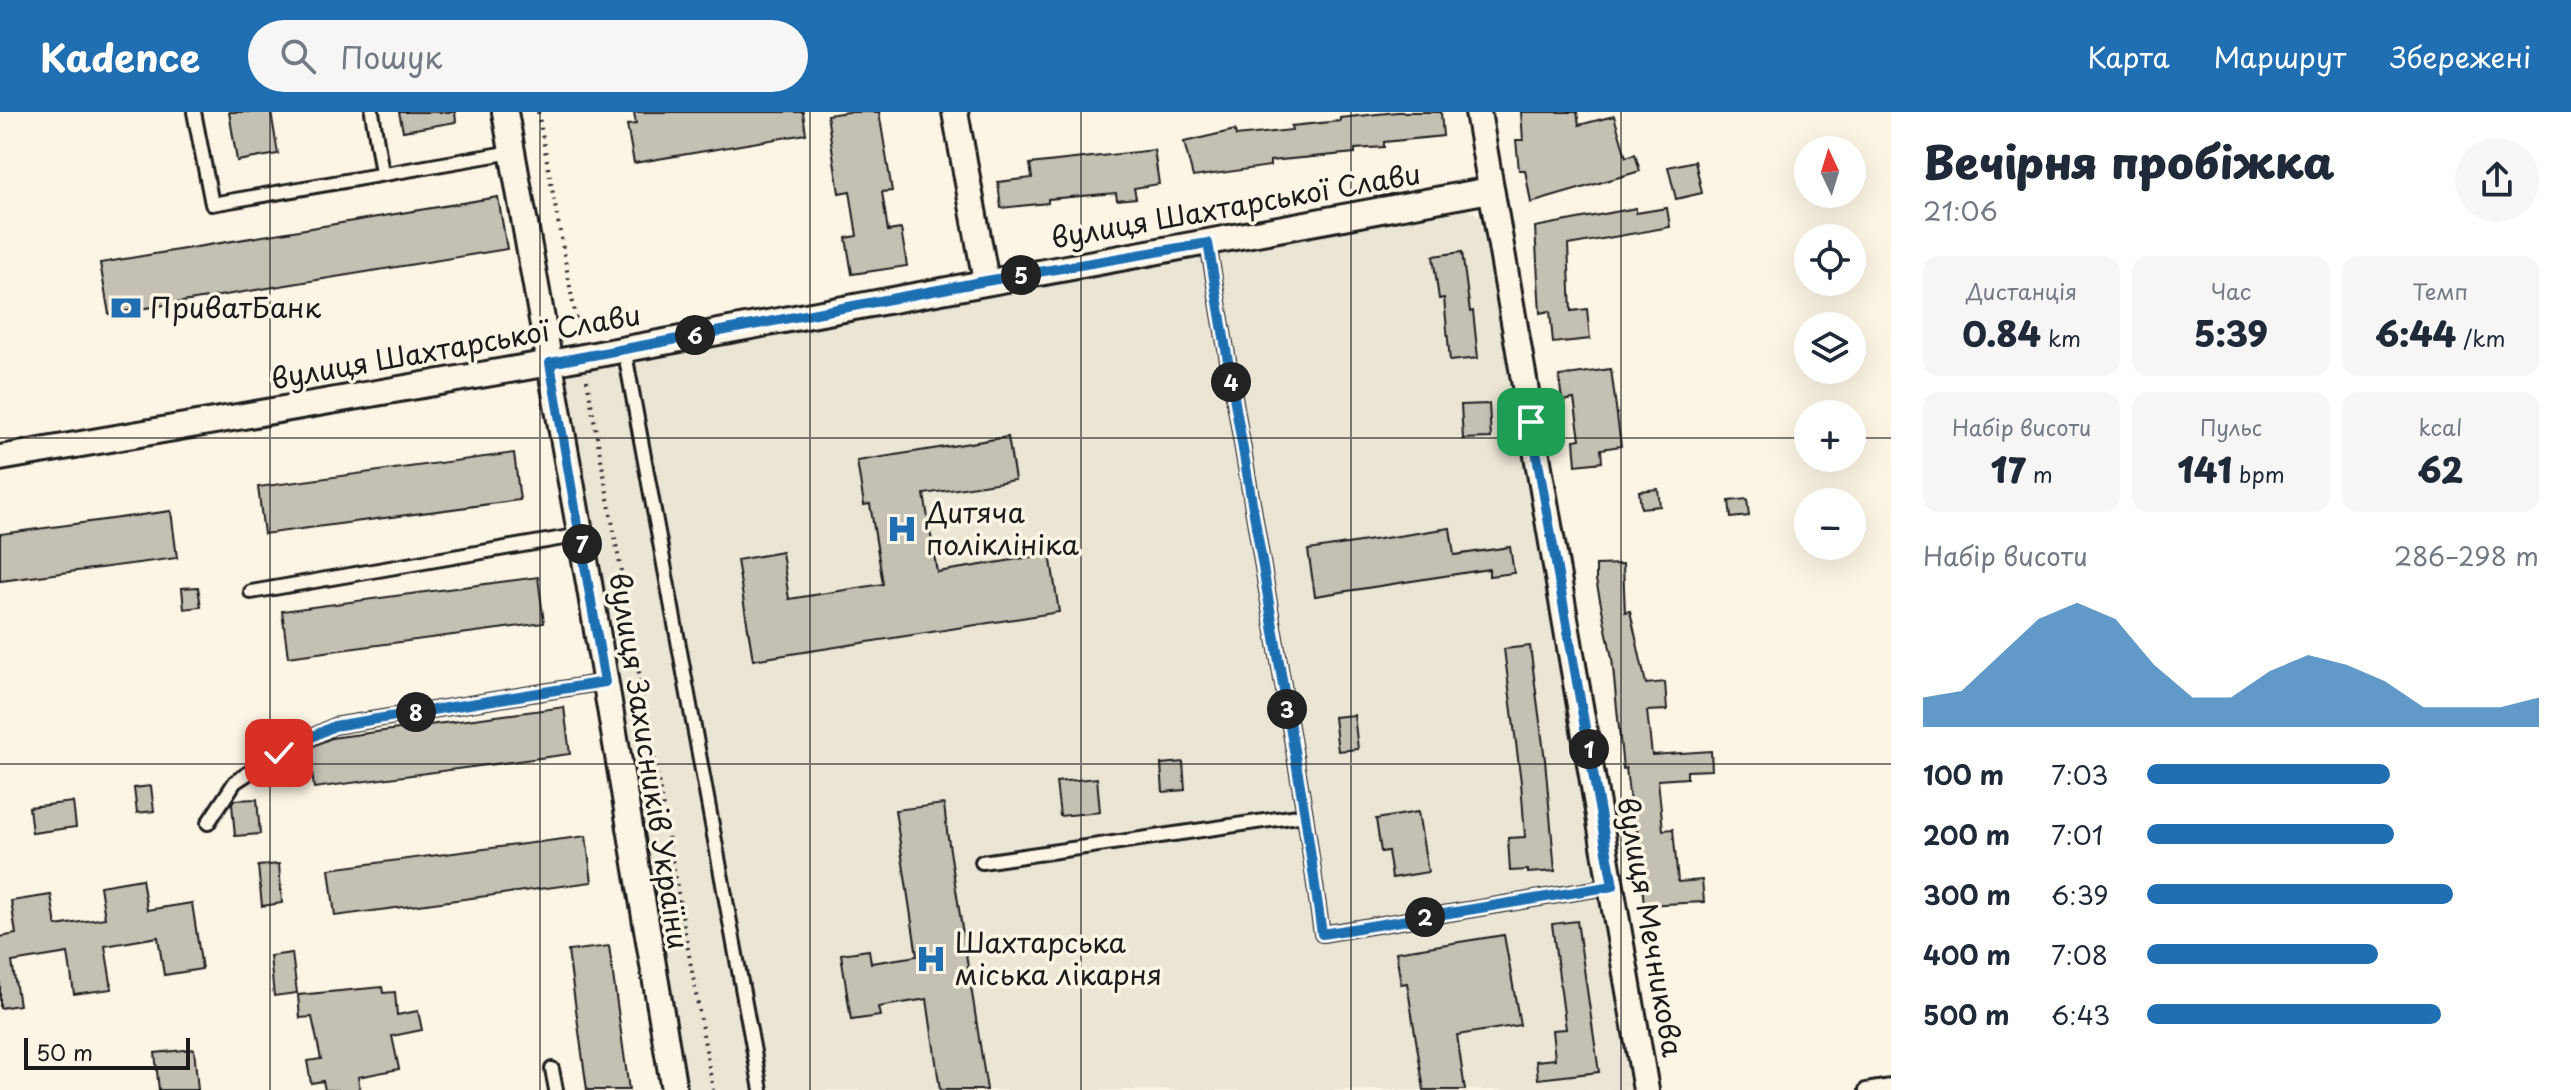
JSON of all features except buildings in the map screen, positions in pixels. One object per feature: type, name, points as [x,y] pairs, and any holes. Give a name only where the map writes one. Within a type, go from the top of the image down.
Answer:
[{"type":"street","name":"вулиця Захисників України","points":[[505,112],[581,535],[674,1090]]},
{"type":"street","points":[[955,112],[986,281]]},
{"type":"street","name":"вулиця Мечникова","points":[[1478,112],[1646,1090]]},
{"type":"street","name":"вулиця Шахтарської Слави","points":[[0,458],[550,363],[1490,190]]},
{"type":"lane","points":[[194,112],[212,204],[512,152]]},
{"type":"lane","points":[[372,112],[382,173]]},
{"type":"lane","points":[[1208,243],[1305,815],[1322,934],[1613,886]]},
{"type":"lane","points":[[624,348],[761,1090]]},
{"type":"lane","points":[[251,592],[581,535]]},
{"type":"lane","points":[[208,823],[235,782],[279,753],[334,726],[605,682]]},
{"type":"lane","points":[[982,862],[1305,815]]},
{"type":"lane","points":[[552,1069],[556,1090]]},
{"type":"lane","points":[[1866,1090],[1891,1086]]},
{"type":"path","points":[[538,112],[713,1090]]},
{"type":"shaded area","points":[[1445,205],[1463,207],[1478,215],[1489,229],[1637,1090],[687,1090],[565,370]]},
{"type":"place","name":"ПриватБанк","points":[[126,308]]},
{"type":"place","name":"Дитяча поліклініка","points":[[902,529]]},
{"type":"place","name":"Шахтарська міська лікарня","points":[[931,959]]},
{"type":"route","points":[[279,753],[334,726],[605,682],[550,363],[986,281],[1208,243],[1305,815],[1322,934],[1613,886],[1531,422]]}]
